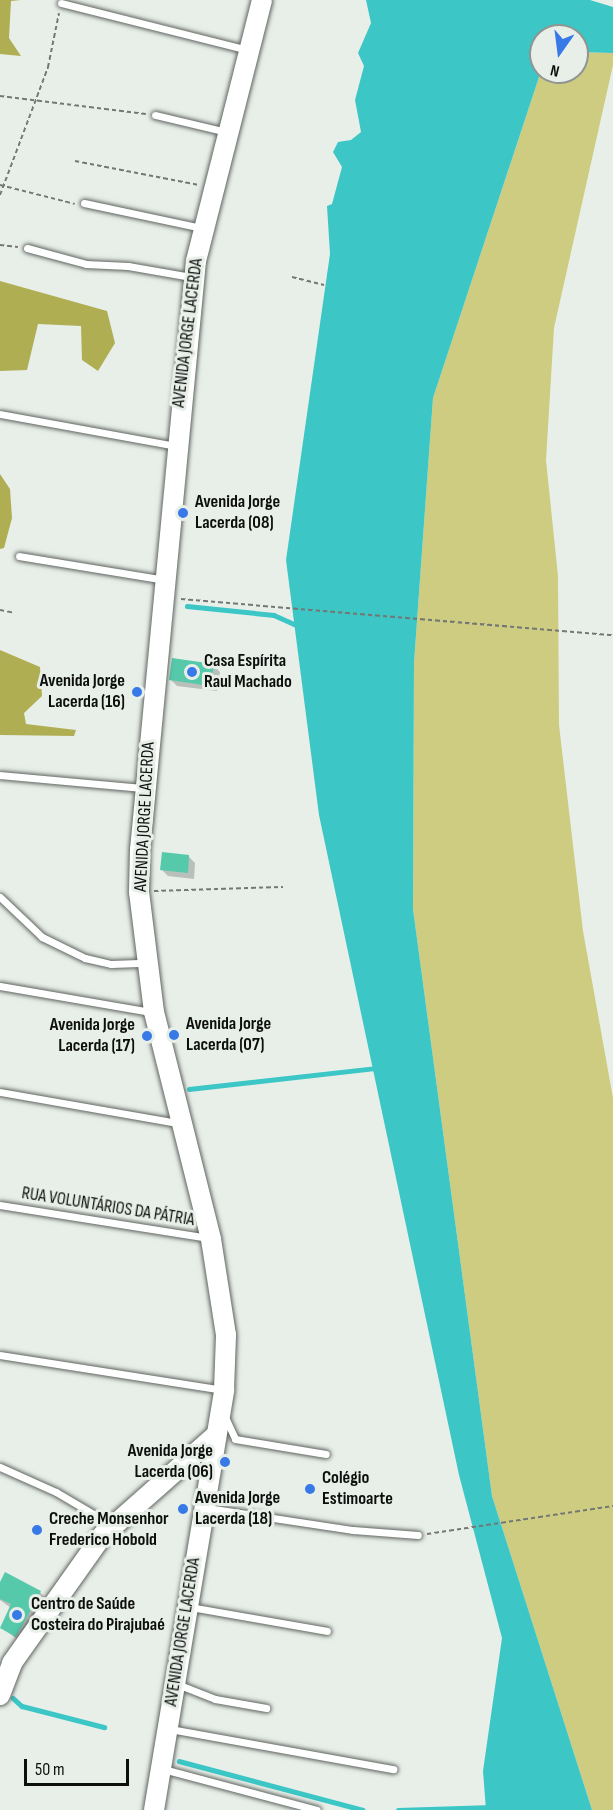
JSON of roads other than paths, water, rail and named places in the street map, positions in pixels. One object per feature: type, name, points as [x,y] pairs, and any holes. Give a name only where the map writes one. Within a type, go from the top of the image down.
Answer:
[{"type":"main road","name":"AVENIDA JORGE LACERDA","points":[[154,1810],[224,1390],[226,1335],[211,1239],[154,1012],[139,892],[145,788],[176,446],[194,278],[202,228],[262,0]]},
{"type":"main road","points":[[0,1695],[12,1663],[112,1526],[216,1435]]},
{"type":"lane","points":[[61,3],[248,50]]},
{"type":"lane","points":[[155,115],[227,132]]},
{"type":"lane","points":[[84,203],[202,228]]},
{"type":"lane","points":[[27,248],[86,264],[128,266],[194,278]]},
{"type":"lane","points":[[0,414],[176,446]]},
{"type":"lane","points":[[19,556],[164,589]]},
{"type":"lane","points":[[0,775],[145,788]]},
{"type":"lane","points":[[0,897],[42,936],[85,958],[111,964],[147,963]]},
{"type":"lane","points":[[0,986],[154,1012]]},
{"type":"lane","points":[[0,1092],[181,1123]]},
{"type":"lane","name":"RUA VOLUNTÁRIOS DA PÁTRIA","points":[[0,1205],[211,1239]]},
{"type":"lane","points":[[0,1355],[224,1390]]},
{"type":"lane","points":[[220,1411],[231,1424],[235,1439],[326,1454]]},
{"type":"lane","points":[[0,1467],[56,1492],[112,1526]]},
{"type":"lane","points":[[203,1508],[353,1530],[418,1535]]},
{"type":"lane","points":[[187,1607],[327,1631]]},
{"type":"lane","points":[[175,1683],[215,1699],[266,1708]]},
{"type":"lane","points":[[167,1728],[393,1769]]},
{"type":"lane","points":[[161,1769],[317,1810]]},
{"type":"water","points":[[366,0],[590,0],[613,7],[613,53],[589,52],[589,24],[529,24],[529,84],[537,84],[433,398],[414,663],[413,909],[492,1496],[592,1810],[486,1810],[483,1771],[502,1638],[459,1475],[319,815],[286,560],[330,254],[327,206],[332,204],[342,167],[333,152],[338,142],[351,140],[361,132],[355,100],[364,66],[358,53],[371,23]]},
{"type":"waterway","points":[[187,606],[274,615],[299,626]]},
{"type":"waterway","points":[[189,1089],[377,1068]]},
{"type":"waterway","points":[[13,1698],[22,1706],[104,1727]]},
{"type":"waterway","points":[[179,1761],[363,1810]]},
{"type":"waterway","points":[[398,1810],[492,1807]]},
{"type":"place","name":"Avenida Jorge Lacerda (08)","points":[[183,513]]},
{"type":"place","name":"Casa Espírita Raul Machado","points":[[192,672]]},
{"type":"place","name":"Avenida Jorge Lacerda (16)","points":[[137,692]]},
{"type":"place","name":"Avenida Jorge Lacerda (07)","points":[[174,1035]]},
{"type":"place","name":"Avenida Jorge Lacerda (17)","points":[[147,1036]]},
{"type":"place","name":"Avenida Jorge Lacerda (06)","points":[[225,1462]]},
{"type":"place","name":"Colégio Estimoarte","points":[[310,1489]]},
{"type":"place","name":"Avenida Jorge Lacerda (18)","points":[[183,1509]]},
{"type":"place","name":"Creche Monsenhor Frederico Hobold","points":[[37,1530]]},
{"type":"place","name":"Centro de Saúde Costeira do Pirajubaé","points":[[17,1615]]}]
